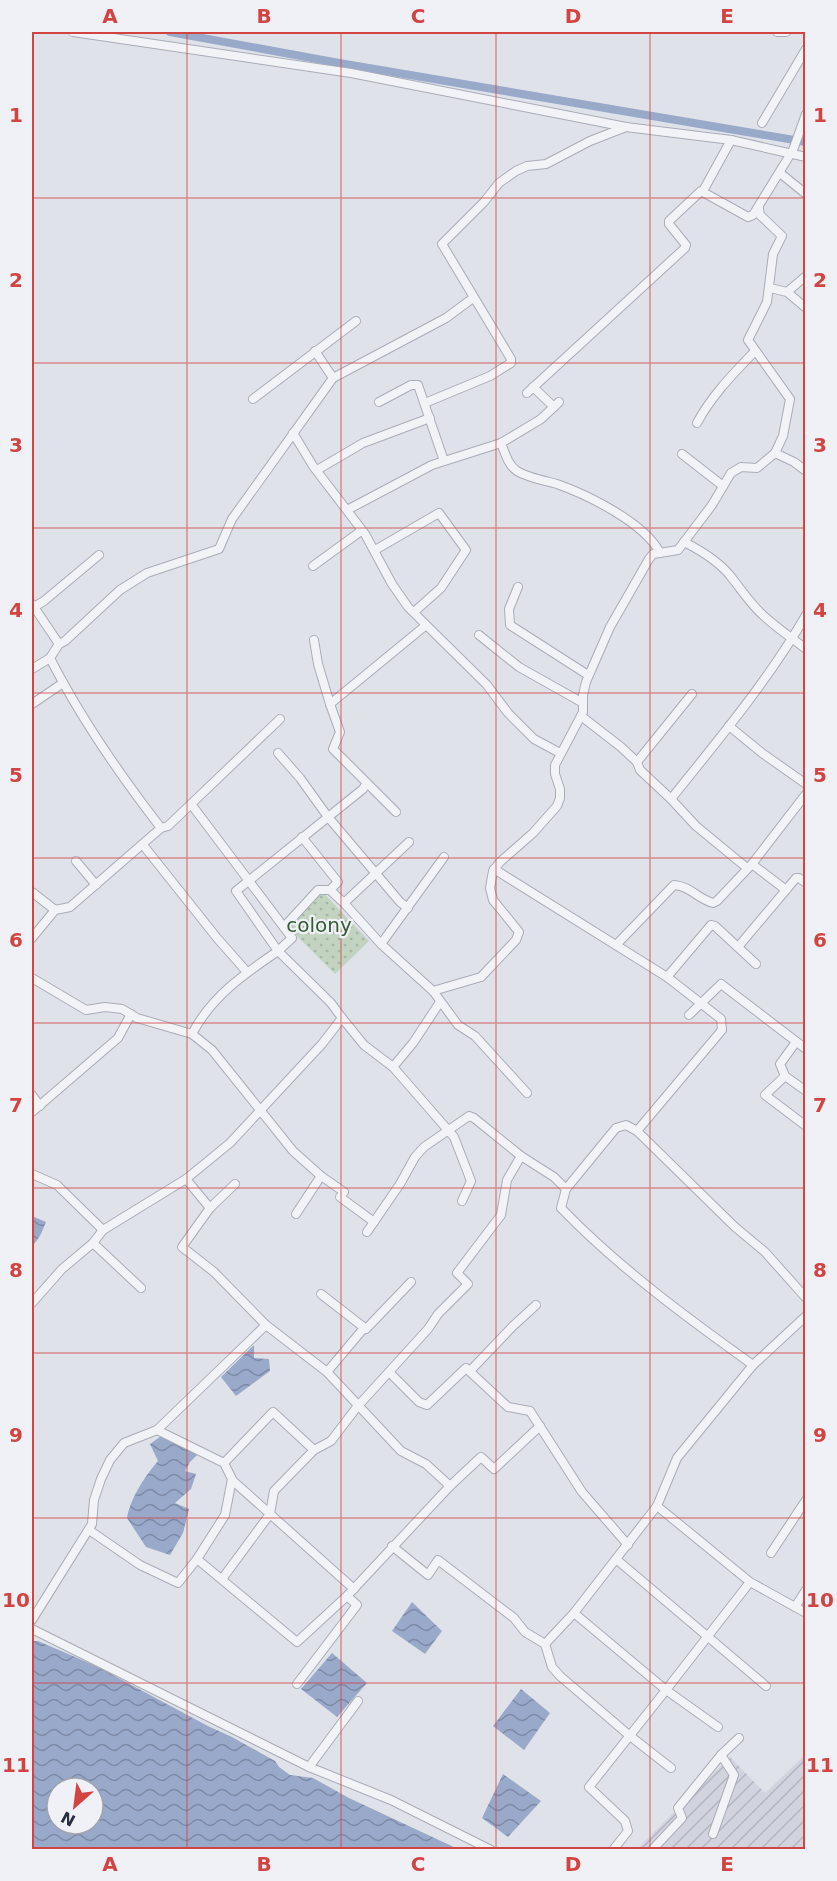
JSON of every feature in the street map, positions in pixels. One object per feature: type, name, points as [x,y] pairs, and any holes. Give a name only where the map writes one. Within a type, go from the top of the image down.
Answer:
[{"type":"street","points":[[73,32],[351,73],[626,126],[731,140],[806,157]]},
{"type":"street","points":[[777,32],[786,32]]},
{"type":"street","points":[[762,123],[806,49]]},
{"type":"street","points":[[704,191],[748,217],[753,215],[759,209],[802,133],[806,114]]},
{"type":"street","points":[[425,403],[480,381],[511,363],[512,359],[442,244],[484,202],[499,183],[516,171],[527,166],[546,164],[590,141],[626,126]]},
{"type":"street","points":[[347,510],[432,465],[501,443],[541,419],[556,404],[530,390],[685,248],[686,245],[669,221],[701,191],[704,191],[731,140]]},
{"type":"street","points":[[780,173],[806,194]]},
{"type":"street","points":[[433,991],[481,977],[516,940],[519,932],[493,900],[490,888],[494,869],[534,833],[557,806],[560,789],[554,770],[560,753],[581,716],[584,687],[588,675],[610,627],[649,559],[653,554],[675,551],[712,505],[736,468],[757,468],[775,453],[783,436],[790,399],[748,340],[767,302],[773,254],[782,236],[760,215],[759,209]]},
{"type":"street","points":[[787,292],[806,276]]},
{"type":"street","points":[[770,288],[787,292],[806,308]]},
{"type":"street","points":[[32,669],[50,658],[59,644],[120,590],[147,573],[219,549],[232,519],[333,378],[446,318],[473,298]]},
{"type":"street","points":[[253,399],[356,321]]},
{"type":"street","points":[[315,351],[333,378]]},
{"type":"street","points":[[697,423],[722,385],[755,351]]},
{"type":"street","points":[[379,402],[411,385],[418,385],[444,461]]},
{"type":"street","points":[[316,470],[363,443],[430,418]]},
{"type":"street","points":[[293,433],[316,470],[375,550],[392,584],[408,607],[487,685],[508,713],[534,739],[560,753]]},
{"type":"street","points":[[501,443],[508,461],[518,471],[580,493],[610,508],[654,541],[660,552]]},
{"type":"street","points":[[775,453],[806,471]]},
{"type":"street","points":[[682,454],[723,486]]},
{"type":"street","points":[[375,550],[439,513],[466,549],[441,588],[414,612]]},
{"type":"street","points":[[313,566],[361,531]]},
{"type":"street","points":[[684,542],[700,550],[721,566],[732,577],[742,594],[765,617],[806,649]]},
{"type":"street","points":[[59,644],[32,605],[44,601],[99,555]]},
{"type":"street","points":[[518,587],[509,609],[510,625],[588,675]]},
{"type":"street","points":[[671,799],[729,726],[806,615]]},
{"type":"street","points":[[330,704],[425,626]]},
{"type":"street","points":[[479,635],[519,667],[583,703]]},
{"type":"street","points":[[314,640],[318,664],[340,732],[333,749],[396,812]]},
{"type":"street","points":[[50,658],[63,683],[125,782],[161,828]]},
{"type":"street","points":[[32,704],[63,683]]},
{"type":"street","points":[[637,762],[692,694]]},
{"type":"street","points":[[581,716],[637,762],[640,770],[696,826],[786,890]]},
{"type":"street","points":[[32,938],[55,910],[70,907],[161,828],[168,826],[280,719]]},
{"type":"street","points":[[729,726],[806,784]]},
{"type":"street","points":[[278,753],[300,778],[328,817],[400,902],[408,908]]},
{"type":"street","points":[[367,783],[363,789],[236,891],[278,951],[331,1003],[364,1045],[393,1066],[454,1137],[471,1181],[462,1201]]},
{"type":"street","points":[[616,945],[671,886],[679,885],[713,903],[717,901],[750,866],[806,794]]},
{"type":"street","points":[[191,804],[292,938],[216,999],[201,1016],[192,1034]]},
{"type":"street","points":[[302,837],[338,882],[330,890]]},
{"type":"street","points":[[344,903],[409,842]]},
{"type":"street","points":[[143,845],[247,972]]},
{"type":"street","points":[[381,944],[444,857]]},
{"type":"street","points":[[76,861],[96,885]]},
{"type":"street","points":[[494,869],[667,977],[721,1019],[722,1030],[637,1131]]},
{"type":"street","points":[[738,947],[796,879],[799,878],[806,883]]},
{"type":"street","points":[[284,927],[318,890],[330,890],[381,944],[433,991],[458,1025],[475,1036],[527,1093]]},
{"type":"street","points":[[32,892],[55,910]]},
{"type":"street","points":[[667,977],[711,925],[715,926],[756,964]]},
{"type":"street","points":[[32,978],[86,1010],[105,1007],[122,1009],[137,1017],[192,1034],[212,1050],[293,1151],[321,1176],[344,1192],[340,1197],[374,1222]]},
{"type":"street","points":[[689,1015],[721,984],[806,1049]]},
{"type":"street","points":[[393,1066],[413,1043],[440,1002]]},
{"type":"street","points":[[32,1113],[118,1038],[131,1014]]},
{"type":"street","points":[[32,1303],[62,1269],[89,1244],[93,1243],[103,1230],[186,1179],[230,1143],[322,1044],[342,1018]]},
{"type":"street","points":[[796,1042],[780,1064],[785,1076],[806,1091]]},
{"type":"street","points":[[785,1076],[765,1095],[806,1126]]},
{"type":"street","points":[[32,1095],[40,1106]]},
{"type":"street","points":[[367,1232],[400,1184],[415,1157],[424,1147],[469,1116],[521,1156],[554,1177],[566,1189]]},
{"type":"street","points":[[753,1365],[689,1319],[582,1230],[561,1208],[566,1189],[616,1128],[626,1125],[637,1131],[735,1227],[765,1252],[806,1298]]},
{"type":"street","points":[[222,1579],[270,1514],[274,1491],[314,1450],[331,1441],[357,1407],[390,1373],[438,1314],[468,1284],[457,1273],[501,1215],[507,1180],[521,1156]]},
{"type":"street","points":[[32,1174],[57,1185],[103,1230]]},
{"type":"street","points":[[296,1214],[321,1176]]},
{"type":"street","points":[[186,1179],[210,1208]]},
{"type":"street","points":[[235,1184],[210,1208],[182,1247],[214,1272],[266,1325],[327,1372],[357,1407],[401,1451],[426,1464],[450,1486]]},
{"type":"street","points":[[93,1243],[141,1288]]},
{"type":"street","points":[[327,1372],[364,1328],[370,1325],[411,1282]]},
{"type":"street","points":[[321,1294],[364,1328]]},
{"type":"street","points":[[470,1371],[536,1305]]},
{"type":"street","points":[[545,1644],[574,1613],[657,1506],[676,1458],[753,1365],[806,1316]]},
{"type":"street","points":[[32,1620],[92,1524],[94,1500],[110,1460],[124,1443],[157,1430],[266,1325]]},
{"type":"street","points":[[390,1373],[424,1405],[427,1405],[466,1368],[508,1407],[530,1411],[582,1492],[627,1545]]},
{"type":"street","points":[[224,1463],[273,1412],[314,1450]]},
{"type":"street","points":[[197,1559],[297,1642],[351,1592],[392,1546],[481,1457],[494,1469],[540,1426]]},
{"type":"street","points":[[157,1430],[224,1463],[232,1480],[351,1592],[357,1605],[297,1684]]},
{"type":"street","points":[[89,1530],[140,1565],[178,1582],[197,1559],[225,1515],[232,1480]]},
{"type":"street","points":[[771,1553],[806,1500]]},
{"type":"street","points":[[657,1506],[750,1582],[806,1613]]},
{"type":"street","points":[[392,1546],[429,1575],[438,1560],[514,1618],[525,1632],[545,1644],[552,1667],[670,1768]]},
{"type":"street","points":[[616,1559],[766,1686]]},
{"type":"street","points":[[613,1850],[628,1831],[625,1821],[589,1787],[750,1582]]},
{"type":"street","points":[[795,1607],[806,1590]]},
{"type":"street","points":[[574,1613],[666,1690],[718,1727]]},
{"type":"street","points":[[32,1629],[309,1767],[391,1800],[491,1850]]},
{"type":"street","points":[[309,1767],[358,1701]]},
{"type":"street","points":[[652,1850],[682,1818],[678,1808],[721,1755],[740,1737]]},
{"type":"street","points":[[713,1834],[734,1775],[721,1755]]},
{"type":"shaded area","points":[[805,1755],[805,1849],[636,1850],[730,1757],[765,1793]]},
{"type":"green space","name":"colony","points":[[318,887],[369,941],[335,974],[285,924]]},
{"type":"water","points":[[32,1216],[46,1222],[32,1247]]},
{"type":"water","points":[[254,1345],[254,1358],[269,1359],[270,1371],[236,1396],[221,1377]]},
{"type":"water","points":[[168,1431],[199,1453],[185,1471],[196,1474],[191,1489],[175,1503],[189,1509],[183,1533],[170,1555],[146,1547],[127,1518],[131,1503],[139,1488],[158,1461],[150,1444]]},
{"type":"water","points":[[412,1602],[442,1631],[425,1654],[392,1631]]},
{"type":"water","points":[[32,1641],[38,1641],[96,1666],[275,1761],[290,1775],[313,1778],[349,1798],[458,1849],[32,1849]]},
{"type":"water","points":[[332,1653],[367,1683],[337,1717],[301,1689]]},
{"type":"water","points":[[521,1689],[550,1713],[524,1750],[493,1726]]},
{"type":"water","points":[[503,1774],[541,1801],[508,1837],[482,1818]]},
{"type":"waterway","points":[[170,32],[806,142]]}]
